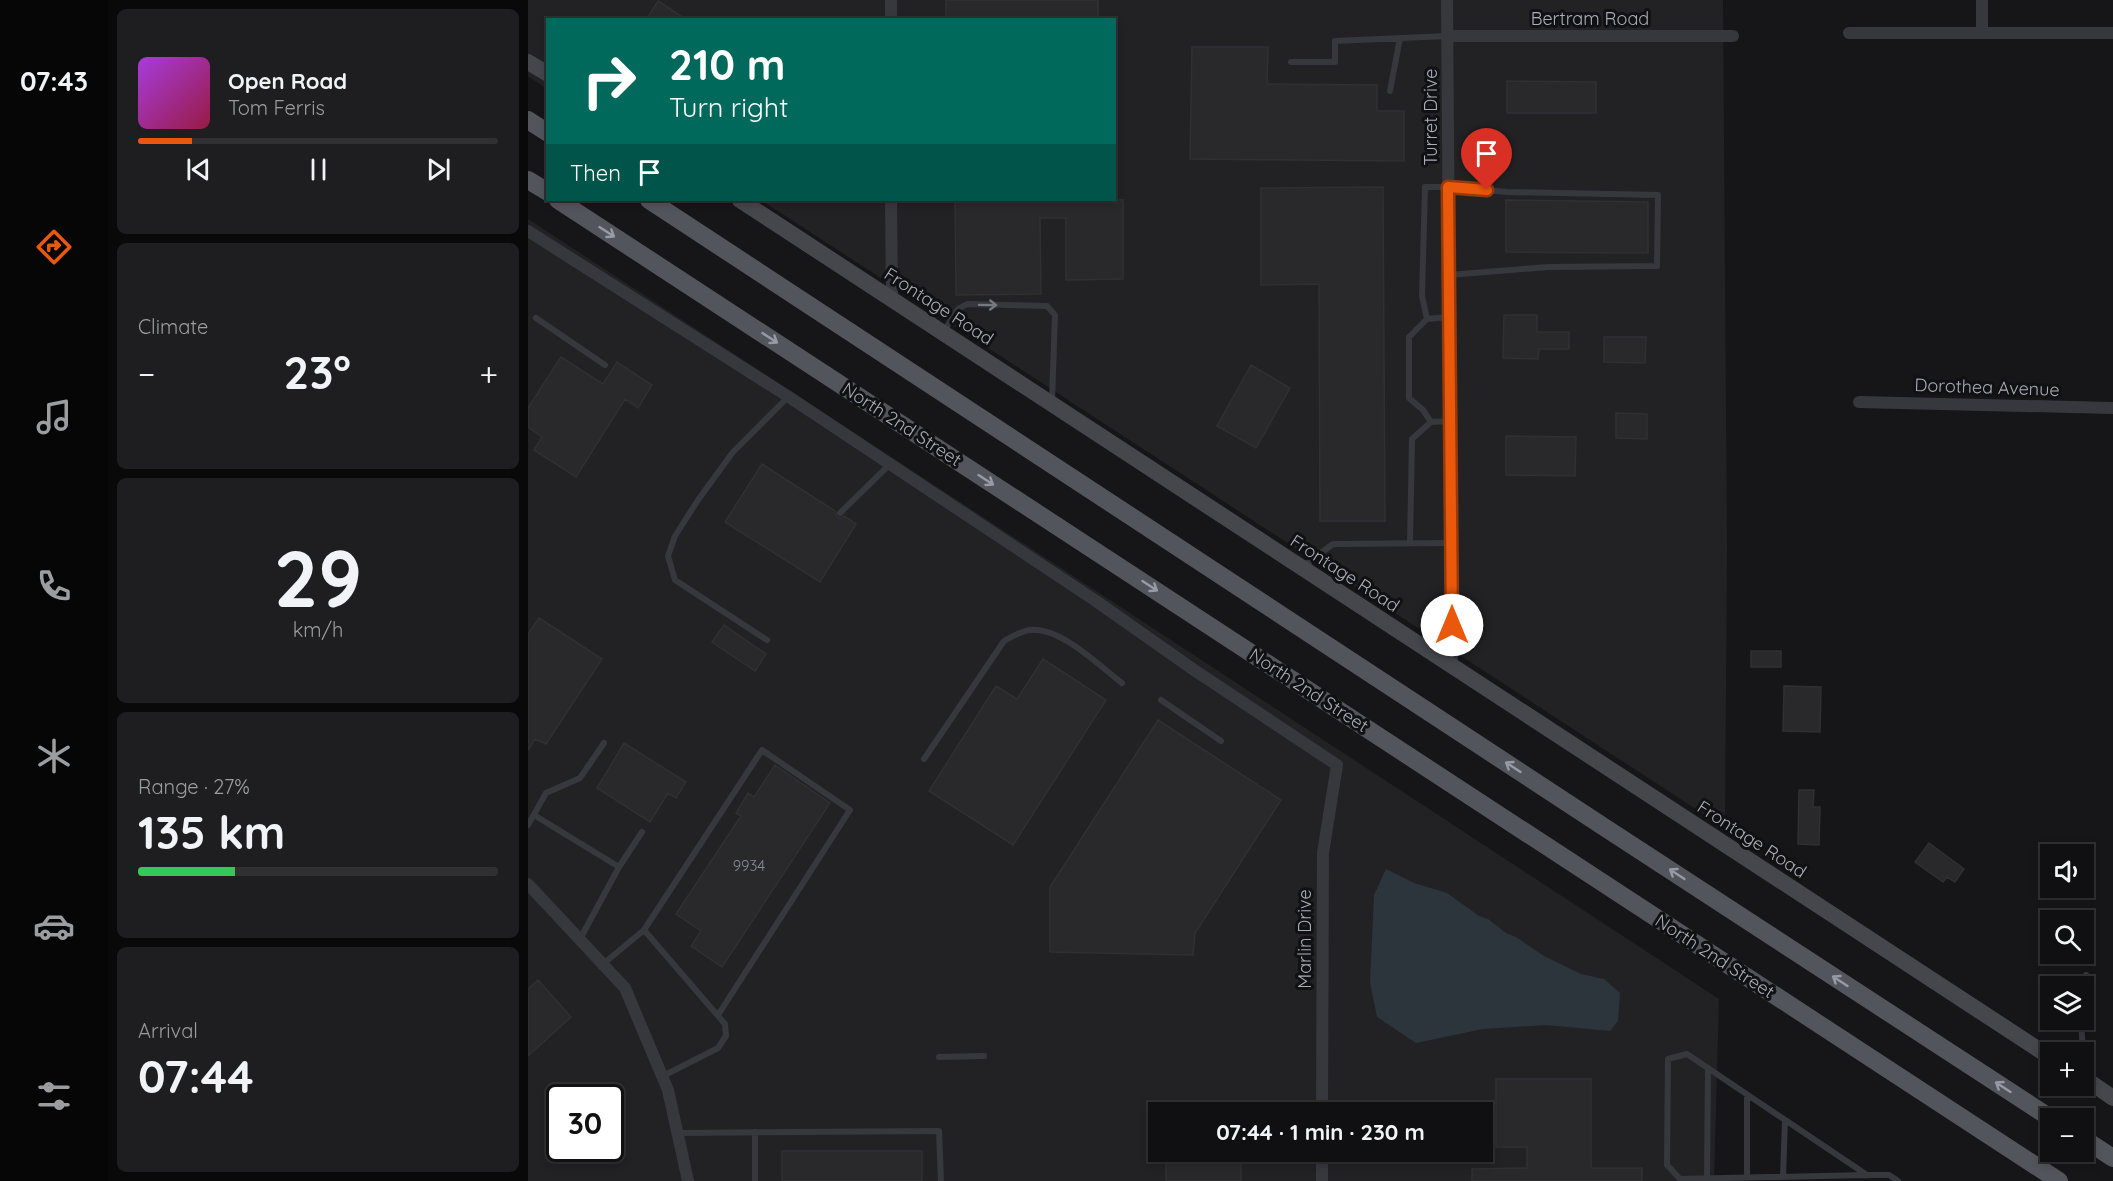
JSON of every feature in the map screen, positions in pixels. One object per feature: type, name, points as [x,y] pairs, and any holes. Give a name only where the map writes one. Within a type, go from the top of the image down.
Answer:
[{"type":"main road","points":[[528,120],[546,132]]},
{"type":"main road","points":[[528,180],[546,191]]},
{"type":"main road","name":"North 2nd Street","points":[[560,201],[2059,1181]]},
{"type":"main road","points":[[651,201],[2040,1111]]},
{"type":"main road","points":[[2094,1146],[2113,1158]]},
{"type":"street","points":[[891,0],[891,18]]},
{"type":"street","name":"Turret Drive","points":[[1447,0],[1452,667]]},
{"type":"street","points":[[1982,0],[1982,32]]},
{"type":"street","points":[[1849,33],[2113,33]]},
{"type":"street","name":"Bertram Road","points":[[1447,36],[1732,36]]},
{"type":"street","points":[[528,62],[546,74]]},
{"type":"street","name":"Frontage Road","points":[[742,201],[2040,1050]]},
{"type":"street","points":[[891,201],[892,298]]},
{"type":"street","points":[[528,231],[789,397],[889,465]]},
{"type":"street","name":"Dorothea Avenue","points":[[1859,402],[2113,408]]},
{"type":"street","name":"Marlin Drive","points":[[889,465],[1096,601],[1194,670],[1337,765],[1323,853],[1322,1102]]},
{"type":"street","points":[[529,888],[625,988],[668,1090],[688,1181]]},
{"type":"street","points":[[2094,1085],[2113,1098]]},
{"type":"street","points":[[1322,1162],[1322,1181]]},
{"type":"lane","points":[[1291,62],[1335,62],[1335,41],[1447,36]]},
{"type":"lane","points":[[1389,91],[1400,38]]},
{"type":"lane","points":[[1427,319],[1422,296],[1425,187],[1507,192],[1658,195],[1658,266],[1548,267],[1449,275]]},
{"type":"lane","points":[[944,332],[958,309],[967,304],[1047,306],[1055,315],[1052,403]]},
{"type":"lane","points":[[1431,422],[1423,410],[1409,398],[1409,338],[1427,319],[1449,317]]},
{"type":"lane","points":[[536,318],[605,365]]},
{"type":"lane","points":[[767,640],[675,580],[668,556],[675,536],[733,452],[789,397]]},
{"type":"lane","points":[[1410,543],[1412,439],[1431,422],[1450,421]]},
{"type":"lane","points":[[840,513],[889,465]]},
{"type":"lane","points":[[1302,568],[1333,543],[1451,543]]},
{"type":"lane","points":[[924,759],[1004,641],[1015,635],[1029,630],[1047,632],[1062,638],[1122,683]]},
{"type":"lane","points":[[1161,700],[1221,741]]},
{"type":"lane","points":[[528,825],[546,793],[580,778],[604,743]]},
{"type":"lane","points":[[603,964],[644,930],[762,750],[850,810],[718,1015]]},
{"type":"lane","points":[[534,815],[619,867]]},
{"type":"lane","points":[[580,939],[619,867],[642,832]]},
{"type":"lane","points":[[644,930],[726,1024],[726,1036],[718,1048],[662,1076]]},
{"type":"lane","points":[[1867,1174],[1687,1054],[1668,1059],[1667,1165],[1680,1179],[1867,1174],[1888,1175],[1898,1181]]},
{"type":"lane","points":[[939,1057],[984,1056]]},
{"type":"lane","points":[[1707,1178],[1708,1068]]},
{"type":"lane","points":[[1747,1095],[1747,1178]]},
{"type":"lane","points":[[1783,1177],[1785,1120]]},
{"type":"lane","points":[[677,1133],[939,1131],[941,1181]]},
{"type":"lane","points":[[755,1132],[755,1181]]},
{"type":"shaded area","points":[[528,0],[1723,0],[1727,548],[1725,828],[763,201],[1116,201],[1116,18],[546,18],[546,88],[528,76]]},
{"type":"shaded area","points":[[528,219],[1719,999],[1714,1181],[528,1181]]},
{"type":"shaded area","points":[[1386,869],[1414,883],[1447,893],[1479,916],[1488,919],[1544,956],[1581,974],[1604,979],[1620,993],[1618,1021],[1610,1031],[1546,1025],[1483,1029],[1416,1043],[1377,1017],[1370,983],[1374,895]]},
{"type":"building","points":[[946,0],[1098,0],[1098,18],[946,18]]},
{"type":"building","points":[[658,1],[684,18],[647,18]]},
{"type":"building","points":[[1192,47],[1268,47],[1267,84],[1377,85],[1377,111],[1404,111],[1404,161],[1190,159]]},
{"type":"building","points":[[1507,81],[1596,82],[1596,113],[1507,113]]},
{"type":"building","points":[[1383,187],[1385,521],[1320,521],[1319,284],[1261,285],[1261,188]]},
{"type":"building","points":[[1123,200],[1123,279],[1066,280],[1066,218],[1040,218],[1041,294],[956,295],[955,201]]},
{"type":"building","points":[[1506,200],[1648,202],[1648,253],[1506,252]]},
{"type":"building","points":[[1504,315],[1537,315],[1537,332],[1569,332],[1569,349],[1539,349],[1538,359],[1503,358]]},
{"type":"building","points":[[1604,337],[1646,337],[1645,363],[1604,362]]},
{"type":"building","points":[[561,357],[603,384],[617,362],[652,385],[638,408],[625,399],[576,477],[534,450],[542,437],[528,427],[528,408]]},
{"type":"building","points":[[1251,365],[1290,388],[1256,448],[1217,426]]},
{"type":"building","points":[[1616,413],[1647,414],[1647,439],[1616,438]]},
{"type":"building","points":[[1506,436],[1576,437],[1575,476],[1506,475]]},
{"type":"building","points":[[762,464],[835,511],[837,517],[844,516],[856,524],[820,582],[725,522]]},
{"type":"building","points":[[539,618],[602,659],[546,744],[535,739],[528,750],[528,634]]},
{"type":"building","points":[[724,625],[766,654],[755,671],[712,642]]},
{"type":"building","points":[[1751,651],[1781,651],[1781,667],[1751,667]]},
{"type":"building","points":[[1043,659],[1106,700],[1013,845],[929,791],[996,686],[1017,699]]},
{"type":"building","points":[[1784,686],[1821,687],[1820,732],[1783,731]]},
{"type":"building","points":[[1158,720],[1281,800],[1195,933],[1193,955],[1050,952],[1050,887]]},
{"type":"building","points":[[624,743],[686,782],[676,798],[668,793],[650,822],[597,788]]},
{"type":"building","points":[[775,765],[830,803],[722,967],[691,946],[701,931],[676,914],[741,816],[736,813],[748,793],[754,797]]},
{"type":"building","points":[[1799,790],[1814,790],[1813,807],[1820,807],[1819,845],[1798,844]]},
{"type":"building","points":[[1929,843],[1964,869],[1955,882],[1947,877],[1943,882],[1915,862]]},
{"type":"building","points":[[538,980],[571,1017],[528,1056],[528,989]]},
{"type":"building","points":[[1496,1079],[1591,1079],[1591,1168],[1642,1168],[1642,1181],[1472,1181],[1472,1169],[1527,1168],[1527,1147],[1496,1147]]},
{"type":"building","points":[[782,1151],[922,1151],[922,1181],[782,1181]]},
{"type":"building","points":[[1166,1162],[1241,1162],[1241,1181],[1166,1181]]},
{"type":"route","points":[[1452,625],[1448,187],[1487,190]]}]
